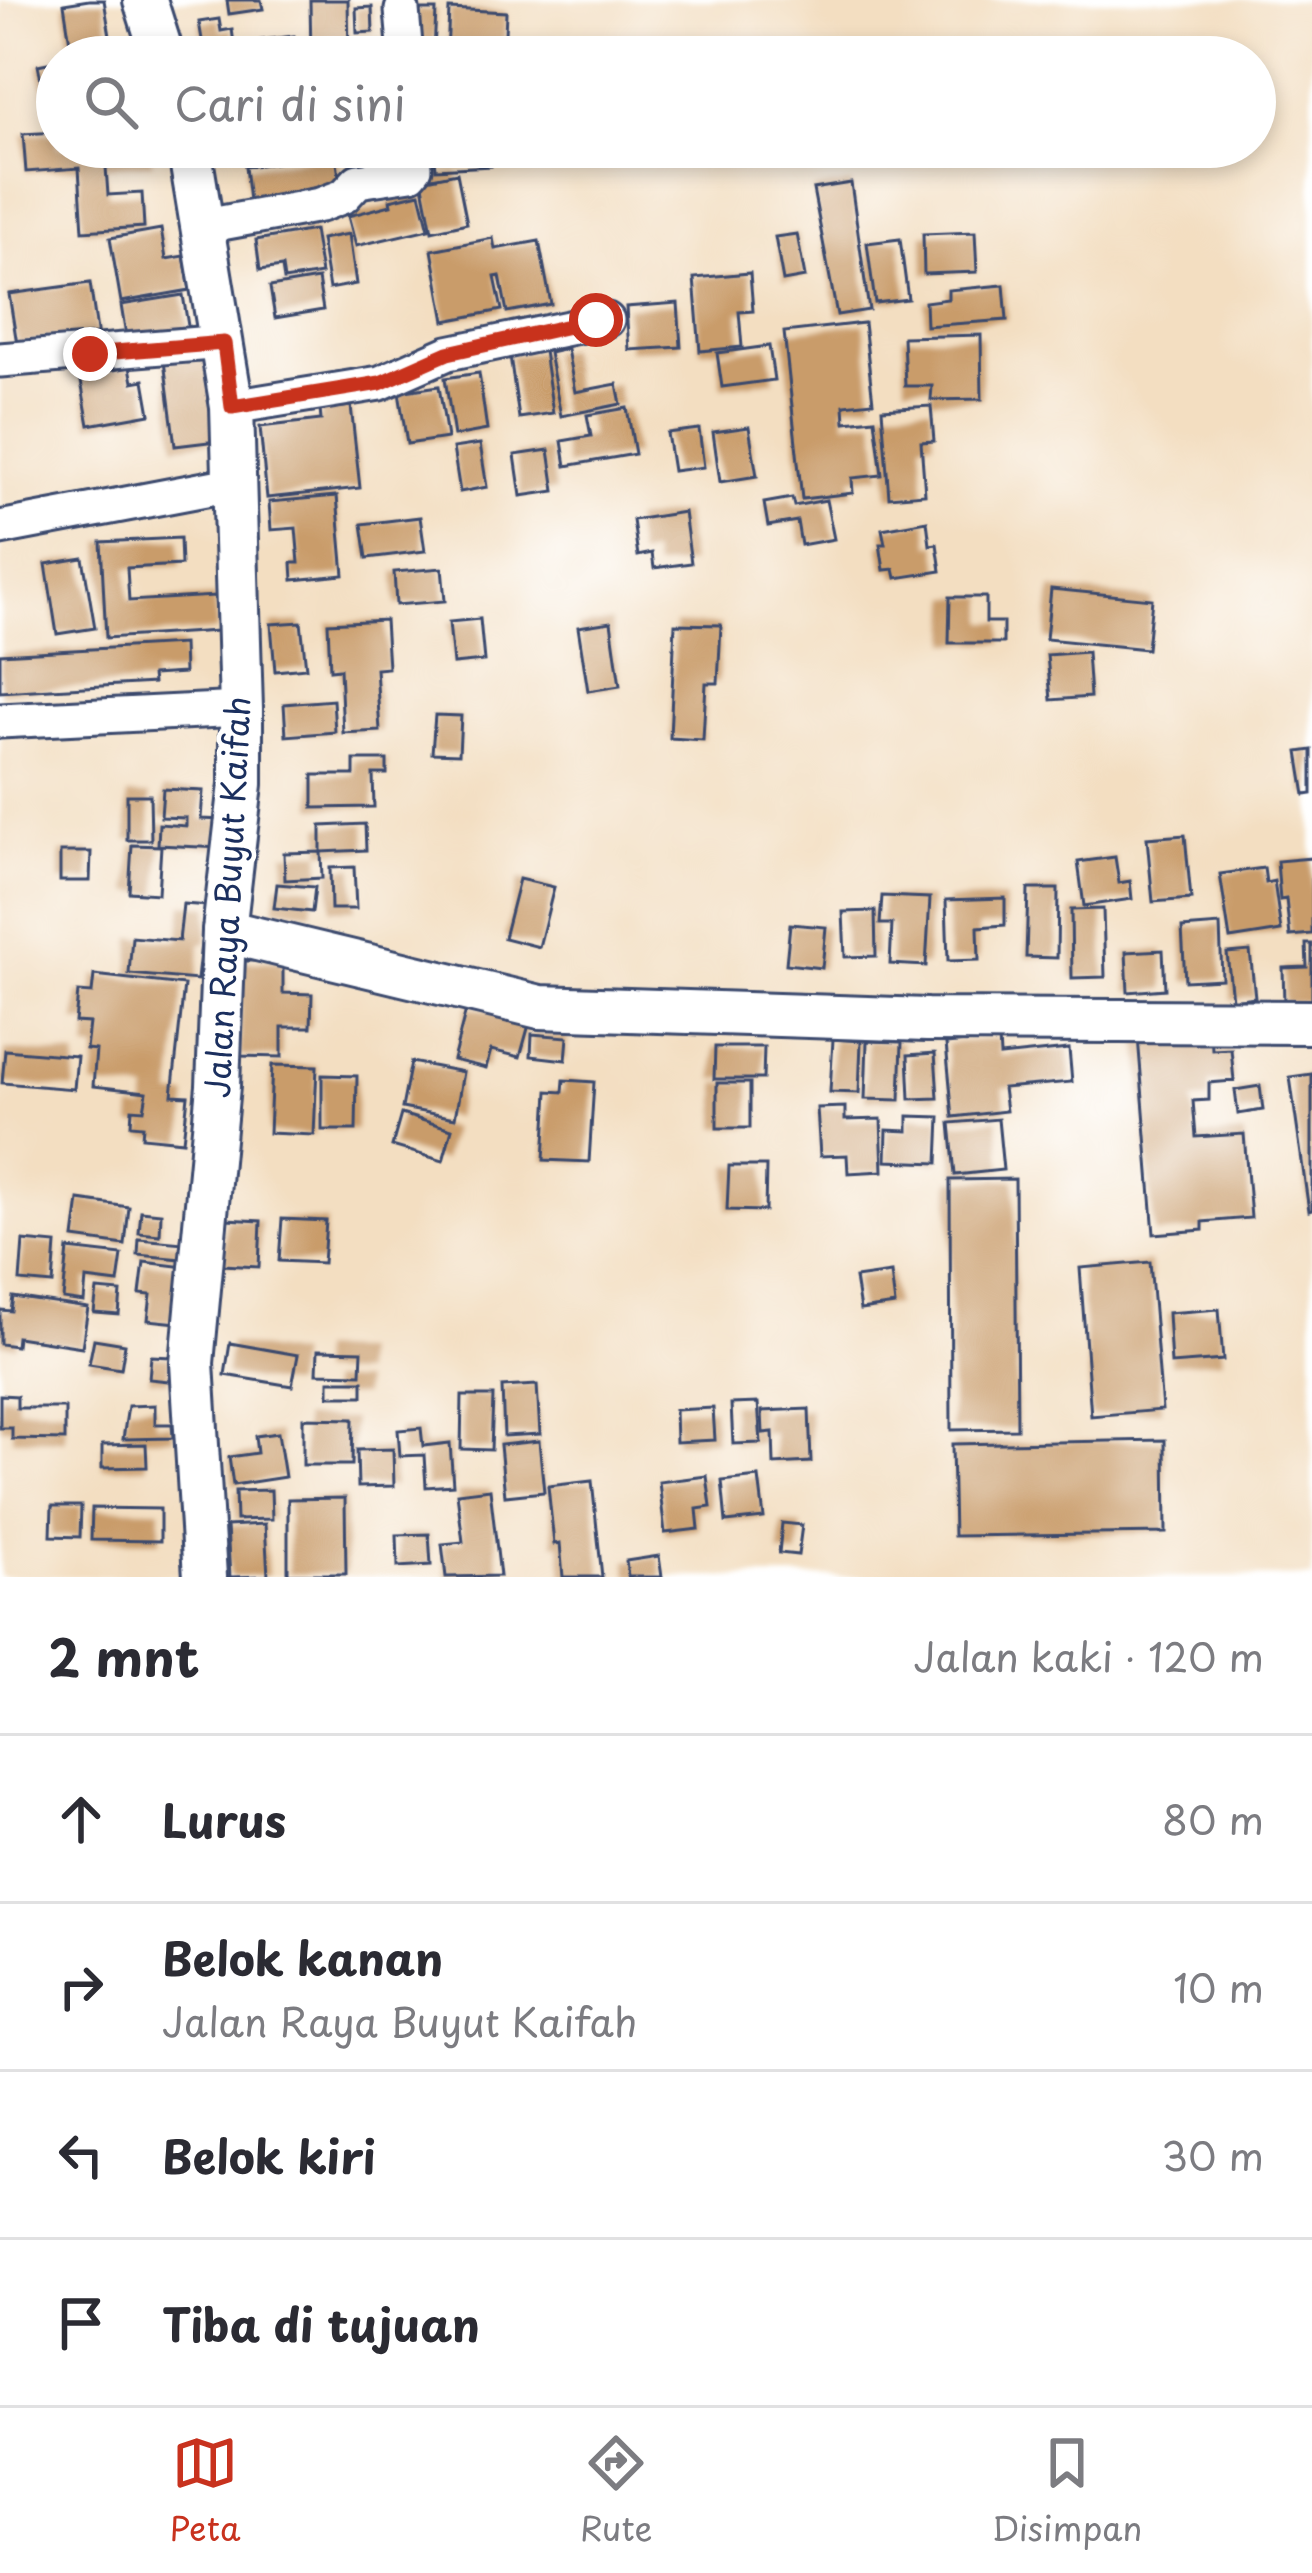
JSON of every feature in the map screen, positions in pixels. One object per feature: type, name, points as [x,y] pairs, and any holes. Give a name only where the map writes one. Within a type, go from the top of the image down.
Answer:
[{"type":"street","points":[[146,0],[157,36]]},
{"type":"street","points":[[402,10],[404,36]]},
{"type":"street","name":"Jalan Raya Buyut Kaifah","points":[[193,168],[232,407],[241,709],[241,784],[224,931],[218,1086],[192,1363],[205,1577]]},
{"type":"street","points":[[205,226],[320,205],[344,196],[358,181],[411,173],[416,168]]},
{"type":"street","points":[[232,407],[380,383],[448,353],[608,320]]},
{"type":"street","points":[[0,361],[224,343]]},
{"type":"street","points":[[0,528],[237,483]]},
{"type":"street","points":[[0,721],[241,709]]},
{"type":"street","points":[[224,931],[540,1007],[927,1020],[1312,1022]]},
{"type":"building","points":[[104,0],[110,36],[69,36],[64,4]]},
{"type":"building","points":[[227,0],[261,0],[263,9],[229,14]]},
{"type":"building","points":[[310,0],[348,0],[349,36],[311,36]]},
{"type":"building","points":[[372,7],[373,32],[357,33],[356,8]]},
{"type":"building","points":[[449,9],[506,12],[505,36],[448,36]]},
{"type":"building","points":[[416,10],[436,10],[435,36],[415,36]]},
{"type":"building","points":[[219,19],[221,31],[232,29],[233,36],[201,36],[199,22]]},
{"type":"building","points":[[36,133],[36,168],[79,168],[26,172],[23,134]]},
{"type":"building","points":[[79,168],[106,168],[108,195],[142,193],[144,227],[83,231]]},
{"type":"building","points":[[245,168],[338,168],[341,192],[249,201]]},
{"type":"building","points":[[457,173],[467,223],[432,231],[422,180]]},
{"type":"building","points":[[851,183],[869,310],[837,315],[813,189]]},
{"type":"building","points":[[420,193],[429,229],[356,246],[348,216]]},
{"type":"building","points":[[161,229],[166,259],[184,256],[190,290],[121,302],[110,238]]},
{"type":"building","points":[[314,230],[321,274],[284,280],[282,267],[260,270],[256,240]]},
{"type":"building","points":[[975,232],[977,272],[924,274],[923,234]]},
{"type":"building","points":[[349,234],[356,284],[329,289],[321,239]]},
{"type":"building","points":[[797,234],[805,277],[783,281],[775,237]]},
{"type":"building","points":[[493,238],[495,249],[539,241],[551,304],[507,312],[500,276],[495,277],[502,310],[445,321],[432,250]]},
{"type":"building","points":[[900,239],[908,299],[875,303],[867,243]]},
{"type":"building","points":[[750,273],[753,311],[739,312],[742,347],[700,351],[694,278]]},
{"type":"building","points":[[318,279],[323,310],[275,318],[270,287]]},
{"type":"building","points":[[90,283],[98,338],[17,344],[9,294]]},
{"type":"building","points":[[1004,285],[1007,320],[926,326],[925,302],[948,299],[948,290]]},
{"type":"building","points":[[183,295],[189,332],[127,342],[121,305]]},
{"type":"building","points":[[678,303],[681,347],[629,350],[626,307]]},
{"type":"building","points":[[864,323],[873,402],[844,405],[845,422],[875,419],[882,475],[852,478],[853,493],[802,499],[784,332]]},
{"type":"building","points":[[981,335],[982,399],[931,400],[932,386],[905,386],[903,337]]},
{"type":"building","points":[[769,346],[774,380],[722,387],[717,353]]},
{"type":"building","points":[[567,349],[575,392],[617,384],[621,404],[561,416],[549,353]]},
{"type":"building","points":[[544,351],[553,413],[519,418],[510,356]]},
{"type":"building","points":[[206,356],[217,441],[175,446],[164,361]]},
{"type":"building","points":[[130,367],[133,382],[144,380],[150,414],[89,425],[80,376]]},
{"type":"building","points":[[479,373],[487,430],[454,436],[445,378]]},
{"type":"building","points":[[439,386],[447,438],[407,444],[399,392]]},
{"type":"building","points":[[351,406],[360,488],[267,498],[260,427],[321,420],[320,410]]},
{"type":"building","points":[[931,406],[934,441],[921,442],[925,494],[889,497],[882,409]]},
{"type":"building","points":[[627,408],[635,454],[566,466],[562,441],[591,436],[587,415]]},
{"type":"building","points":[[749,427],[757,476],[720,482],[713,432]]},
{"type":"building","points":[[699,429],[704,467],[673,471],[667,433]]},
{"type":"building","points":[[480,444],[487,487],[460,492],[453,448]]},
{"type":"building","points":[[549,450],[555,491],[521,496],[515,455]]},
{"type":"building","points":[[337,496],[344,575],[293,580],[292,563],[299,563],[296,528],[271,530],[269,502]]},
{"type":"building","points":[[792,498],[794,506],[826,500],[834,539],[801,545],[797,521],[768,526],[764,503]]},
{"type":"building","points":[[684,512],[691,563],[654,568],[652,553],[638,556],[633,520]]},
{"type":"building","points":[[420,517],[425,551],[367,558],[362,524]]},
{"type":"building","points":[[927,521],[941,571],[896,578],[894,569],[884,570],[882,529]]},
{"type":"building","points":[[180,538],[181,565],[127,568],[129,601],[215,596],[217,631],[106,638],[101,542]]},
{"type":"building","points":[[83,558],[95,628],[57,634],[46,564]]},
{"type":"building","points":[[442,568],[445,601],[396,605],[394,572]]},
{"type":"building","points":[[1051,589],[1152,599],[1147,649],[1046,639]]},
{"type":"building","points":[[950,597],[986,597],[986,622],[1003,622],[1003,643],[949,643]]},
{"type":"building","points":[[480,619],[484,661],[453,664],[449,622]]},
{"type":"building","points":[[385,620],[388,668],[376,669],[380,731],[343,733],[340,669],[330,670],[328,623]]},
{"type":"building","points":[[301,622],[306,668],[275,671],[271,624]]},
{"type":"building","points":[[611,622],[620,686],[588,691],[578,627]]},
{"type":"building","points":[[675,624],[721,625],[718,683],[706,683],[703,740],[670,738]]},
{"type":"building","points":[[183,644],[184,673],[152,675],[153,683],[0,692],[0,654]]},
{"type":"building","points":[[1087,652],[1090,697],[1051,700],[1047,655]]},
{"type":"building","points":[[333,700],[335,732],[286,736],[284,704]]},
{"type":"building","points":[[435,715],[461,716],[459,754],[432,753]]},
{"type":"building","points":[[1312,750],[1312,794],[1305,795],[1298,752]]},
{"type":"building","points":[[354,760],[387,760],[387,774],[373,774],[374,807],[313,808],[313,775],[354,775]]},
{"type":"building","points":[[163,789],[203,791],[201,819],[223,820],[221,848],[158,845],[159,824],[186,826],[186,818],[161,817]]},
{"type":"building","points":[[127,795],[150,795],[151,840],[127,840]]},
{"type":"building","points":[[365,824],[366,850],[321,852],[321,826]]},
{"type":"building","points":[[1185,835],[1191,899],[1153,902],[1147,838]]},
{"type":"building","points":[[132,845],[161,846],[158,894],[129,892]]},
{"type":"building","points":[[60,852],[91,852],[90,881],[60,881]]},
{"type":"building","points":[[321,852],[322,878],[285,880],[284,853]]},
{"type":"building","points":[[1115,857],[1119,883],[1130,881],[1132,899],[1084,906],[1078,862]]},
{"type":"building","points":[[1312,858],[1312,934],[1290,936],[1286,899],[1280,900],[1277,861]]},
{"type":"building","points":[[354,867],[356,909],[331,909],[330,868]]},
{"type":"building","points":[[1264,868],[1266,883],[1274,881],[1281,931],[1230,939],[1220,874]]},
{"type":"building","points":[[519,879],[554,887],[539,947],[504,938]]},
{"type":"building","points":[[277,884],[315,887],[312,912],[274,908]]},
{"type":"building","points":[[1028,889],[1058,889],[1057,958],[1026,957]]},
{"type":"building","points":[[882,896],[930,898],[926,966],[890,964],[892,924],[880,924]]},
{"type":"building","points":[[1005,898],[1005,925],[978,927],[979,960],[948,961],[946,900]]},
{"type":"building","points":[[183,904],[209,906],[207,943],[201,943],[197,980],[129,974],[132,937],[179,941]]},
{"type":"building","points":[[1103,909],[1105,977],[1072,978],[1071,910]]},
{"type":"building","points":[[875,911],[876,956],[845,957],[843,912]]},
{"type":"building","points":[[790,924],[826,927],[822,968],[786,964]]},
{"type":"building","points":[[1220,925],[1222,979],[1185,981],[1182,928]]},
{"type":"building","points":[[1306,944],[1312,944],[1312,1002],[1284,1003],[1283,968],[1307,967]]},
{"type":"building","points":[[1163,950],[1165,989],[1128,992],[1126,952]]},
{"type":"building","points":[[1250,951],[1255,997],[1232,1000],[1227,953]]},
{"type":"building","points":[[241,961],[283,961],[283,993],[312,994],[311,1027],[282,1027],[282,1057],[240,1056]]},
{"type":"building","points":[[94,975],[184,985],[172,1095],[188,1096],[183,1141],[142,1137],[143,1126],[131,1125],[132,1109],[144,1110],[147,1092],[93,1086],[96,1050],[86,1049],[89,1023],[75,1022],[78,992],[92,993]]},
{"type":"building","points":[[467,1006],[530,1021],[520,1057],[491,1050],[486,1068],[453,1060]]},
{"type":"building","points":[[1211,1031],[1212,1050],[1231,1049],[1234,1081],[1209,1083],[1209,1100],[1193,1101],[1196,1137],[1244,1134],[1251,1218],[1203,1222],[1203,1230],[1154,1234],[1138,1037]]},
{"type":"building","points":[[532,1034],[568,1037],[566,1060],[531,1056]]},
{"type":"building","points":[[833,1039],[861,1041],[859,1093],[830,1092]]},
{"type":"building","points":[[999,1039],[1000,1056],[1069,1049],[1072,1082],[1003,1088],[1006,1111],[953,1117],[946,1044]]},
{"type":"building","points":[[867,1041],[902,1042],[900,1100],[865,1099]]},
{"type":"building","points":[[715,1047],[764,1047],[763,1079],[714,1079]]},
{"type":"building","points":[[5,1050],[77,1056],[74,1089],[2,1083]]},
{"type":"building","points":[[935,1053],[938,1098],[910,1099],[908,1055]]},
{"type":"building","points":[[411,1062],[463,1072],[455,1118],[402,1108]]},
{"type":"building","points":[[272,1065],[317,1066],[314,1135],[269,1133]]},
{"type":"building","points":[[1312,1074],[1312,1210],[1309,1211],[1290,1077]]},
{"type":"building","points":[[322,1075],[357,1076],[356,1130],[322,1130]]},
{"type":"building","points":[[564,1080],[594,1082],[589,1162],[544,1160],[548,1091],[563,1092]]},
{"type":"building","points":[[717,1083],[750,1083],[750,1128],[717,1128]]},
{"type":"building","points":[[1260,1086],[1263,1110],[1238,1114],[1235,1090]]},
{"type":"building","points":[[845,1107],[845,1120],[881,1119],[883,1171],[848,1173],[847,1155],[820,1156],[817,1108]]},
{"type":"building","points":[[401,1114],[452,1129],[443,1161],[392,1146]]},
{"type":"building","points":[[908,1116],[940,1117],[938,1163],[886,1161],[887,1130],[908,1131]]},
{"type":"building","points":[[998,1119],[1003,1170],[955,1175],[950,1123]]},
{"type":"building","points":[[729,1166],[766,1166],[765,1211],[727,1210]]},
{"type":"building","points":[[1015,1179],[1017,1429],[951,1430],[950,1180]]},
{"type":"building","points":[[79,1200],[129,1207],[125,1245],[74,1238]]},
{"type":"building","points":[[141,1211],[161,1213],[160,1235],[139,1233]]},
{"type":"building","points":[[226,1219],[261,1221],[259,1267],[223,1265]]},
{"type":"building","points":[[282,1219],[326,1221],[323,1263],[279,1261]]},
{"type":"building","points":[[139,1239],[184,1243],[182,1259],[138,1255]]},
{"type":"building","points":[[23,1241],[56,1244],[53,1284],[20,1281]]},
{"type":"building","points":[[68,1249],[122,1255],[118,1283],[86,1279],[84,1302],[63,1299]]},
{"type":"building","points":[[144,1262],[185,1267],[178,1323],[148,1320],[151,1295],[140,1294]]},
{"type":"building","points":[[1150,1262],[1162,1410],[1091,1416],[1080,1268]]},
{"type":"building","points":[[891,1273],[895,1305],[860,1310],[855,1278]]},
{"type":"building","points":[[97,1290],[121,1292],[119,1315],[94,1313]]},
{"type":"building","points":[[13,1297],[88,1308],[82,1347],[17,1337],[16,1346],[0,1344],[0,1310],[11,1311]]},
{"type":"building","points":[[1219,1309],[1223,1360],[1171,1364],[1168,1313]]},
{"type":"building","points":[[94,1339],[125,1344],[121,1369],[89,1364]]},
{"type":"building","points":[[230,1343],[298,1355],[292,1386],[225,1375]]},
{"type":"building","points":[[318,1350],[362,1351],[361,1374],[317,1373]]},
{"type":"building","points":[[151,1356],[171,1357],[169,1381],[149,1379]]},
{"type":"building","points":[[329,1381],[363,1381],[363,1396],[329,1396]]},
{"type":"building","points":[[537,1385],[540,1434],[504,1436],[502,1387]]},
{"type":"building","points":[[0,1395],[17,1396],[17,1408],[65,1408],[65,1440],[12,1439],[12,1428],[0,1428]]},
{"type":"building","points":[[462,1396],[493,1396],[491,1450],[461,1449]]},
{"type":"building","points":[[758,1403],[761,1443],[733,1444],[731,1404]]},
{"type":"building","points":[[155,1405],[155,1424],[172,1424],[173,1438],[123,1439],[128,1406]]},
{"type":"building","points":[[713,1408],[715,1440],[676,1442],[675,1410]]},
{"type":"building","points":[[809,1409],[811,1462],[774,1464],[773,1432],[763,1433],[762,1411]]},
{"type":"building","points":[[303,1418],[353,1419],[352,1465],[303,1465]]},
{"type":"building","points":[[421,1428],[423,1446],[450,1443],[453,1485],[426,1487],[424,1455],[400,1456],[398,1430]]},
{"type":"building","points":[[278,1433],[285,1477],[233,1485],[229,1457],[257,1453],[255,1436]]},
{"type":"building","points":[[1165,1440],[1166,1533],[954,1536],[952,1444]]},
{"type":"building","points":[[539,1441],[544,1492],[505,1496],[500,1445]]},
{"type":"building","points":[[146,1444],[147,1467],[102,1468],[102,1445]]},
{"type":"building","points":[[393,1449],[394,1486],[358,1487],[357,1450]]},
{"type":"building","points":[[707,1476],[711,1507],[697,1509],[699,1529],[665,1533],[659,1482]]},
{"type":"building","points":[[759,1477],[764,1518],[726,1522],[722,1481]]},
{"type":"building","points":[[592,1481],[602,1577],[563,1577],[548,1486]]},
{"type":"building","points":[[490,1489],[500,1576],[446,1577],[442,1544],[463,1542],[457,1493]]},
{"type":"building","points":[[271,1490],[272,1519],[236,1520],[235,1491]]},
{"type":"building","points":[[345,1498],[346,1574],[288,1574],[288,1499]]},
{"type":"building","points":[[52,1506],[81,1506],[80,1537],[51,1536]]},
{"type":"building","points":[[92,1508],[160,1509],[160,1541],[91,1540]]},
{"type":"building","points":[[782,1523],[802,1525],[798,1555],[779,1553]]},
{"type":"building","points":[[265,1524],[268,1576],[230,1577],[227,1526]]},
{"type":"building","points":[[429,1534],[431,1565],[398,1567],[397,1535]]},
{"type":"building","points":[[659,1556],[662,1577],[628,1577],[626,1561]]},
{"type":"route","points":[[90,354],[224,343],[232,407],[380,383],[448,353],[596,320]]}]
